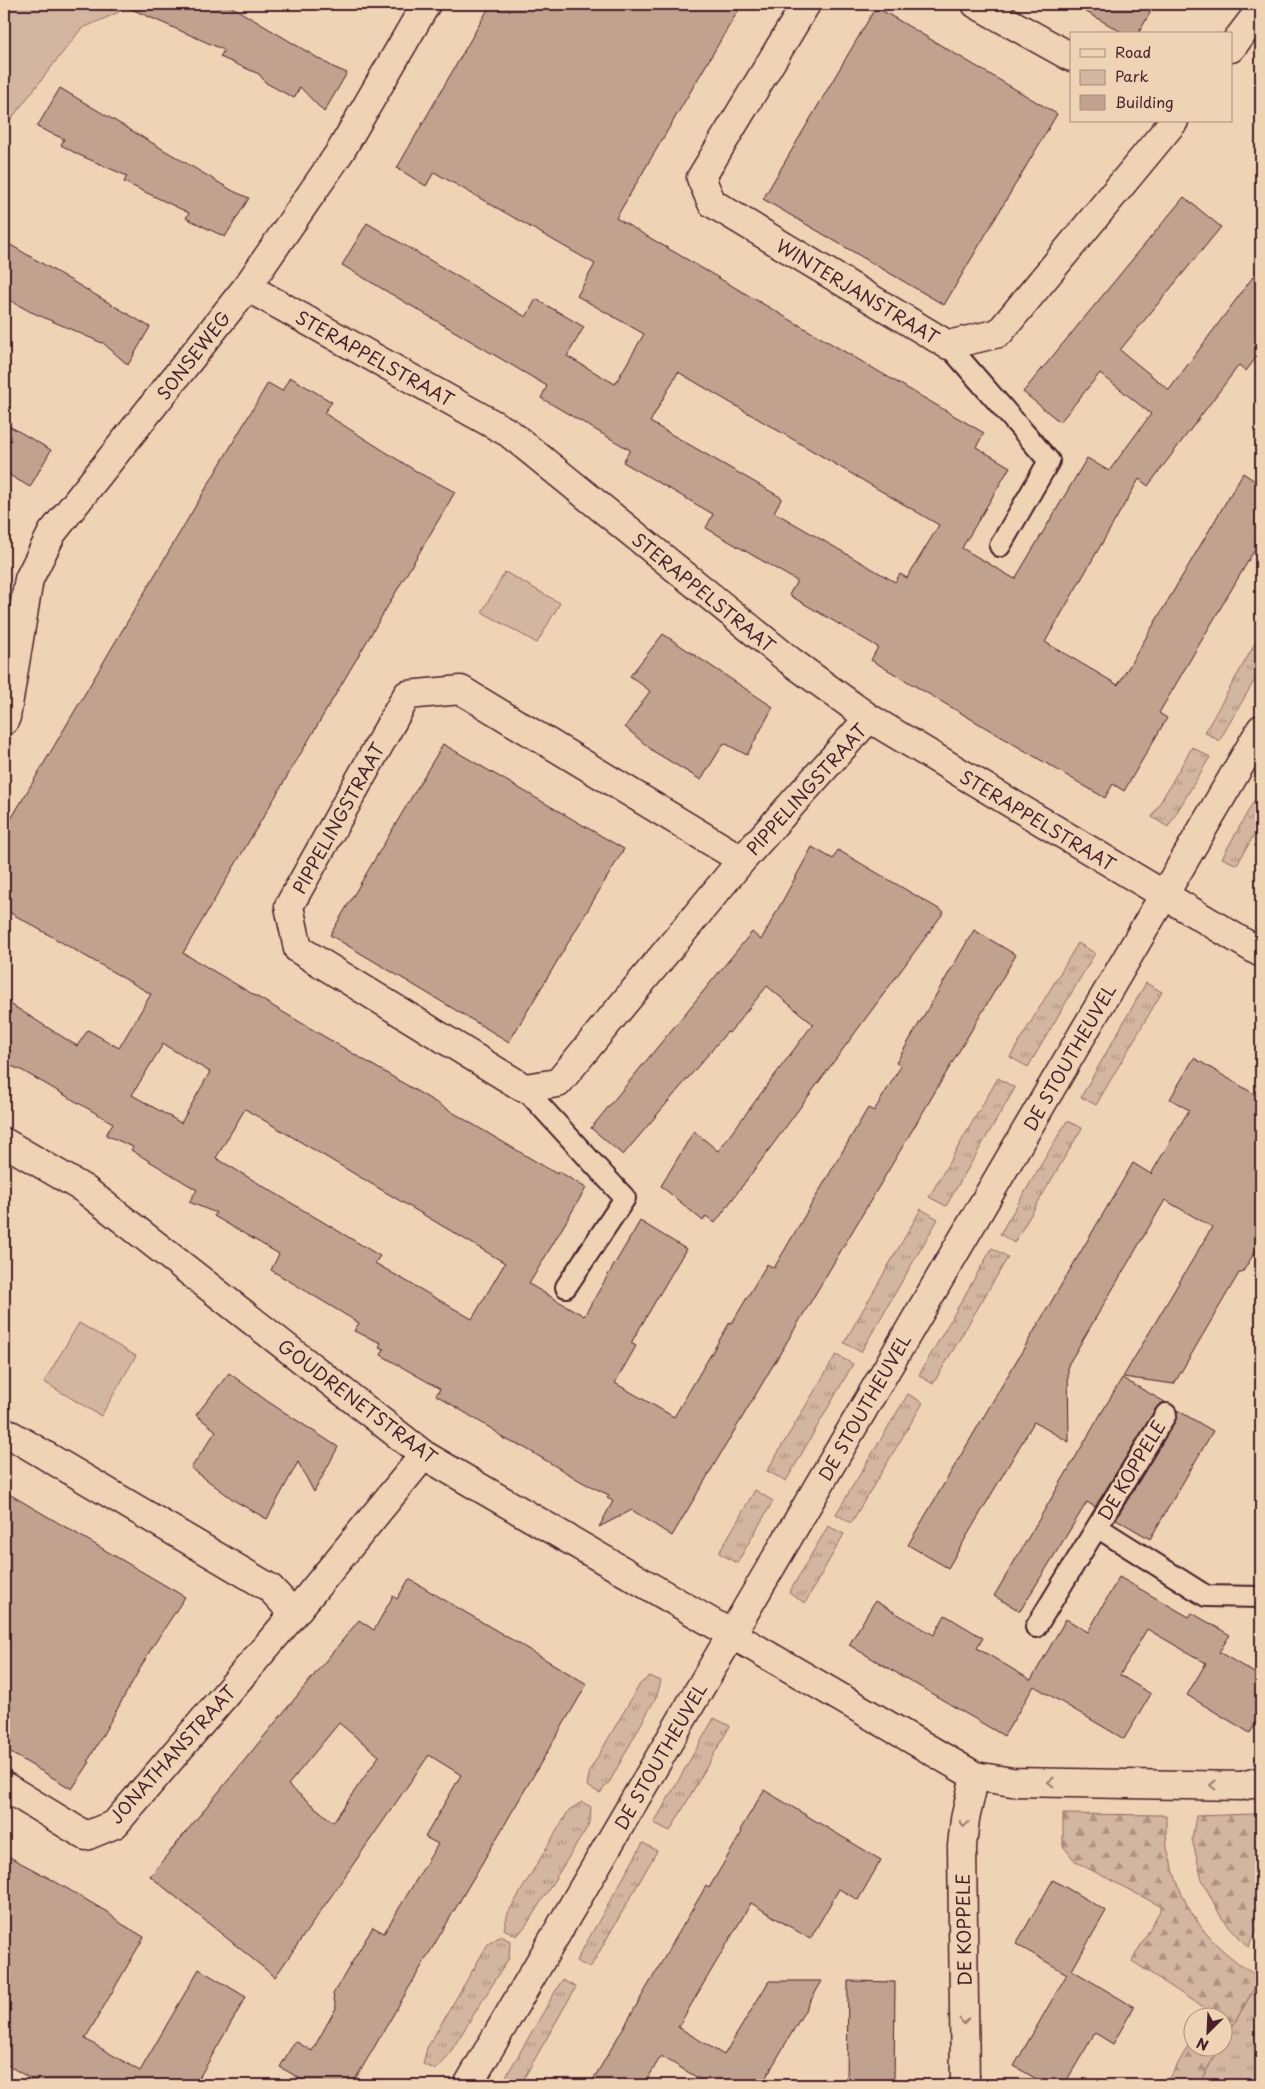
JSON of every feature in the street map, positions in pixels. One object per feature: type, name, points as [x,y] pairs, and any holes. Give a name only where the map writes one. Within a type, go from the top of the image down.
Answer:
[{"type":"street","name":"SONSEWEG","points":[[4,721],[29,580],[52,532],[247,287],[340,152],[426,4]]},
{"type":"street","name":"WINTERJANSTRAAT","points":[[806,4],[701,178],[712,204],[948,345],[999,333],[1173,122]]},
{"type":"street","points":[[976,4],[1070,56]]},
{"type":"street","points":[[1232,47],[1261,9]]},
{"type":"street","name":"STERAPPELSTRAAT","points":[[247,287],[508,433],[789,660],[869,718],[1163,895]]},
{"type":"street","name":"PIPPELINGSTRAAT","points":[[742,860],[461,690],[407,695],[289,906],[298,949],[524,1088],[558,1083],[742,860],[869,718]]},
{"type":"street","name":"DE STOUTHEUVEL","points":[[468,2085],[1261,729]]},
{"type":"street","points":[[1163,895],[1261,953]]},
{"type":"street","name":"GOUDRENETSTRAAT","points":[[4,1142],[84,1189],[424,1454],[731,1634]]},
{"type":"street","points":[[4,1431],[270,1588],[294,1614]]},
{"type":"street","name":"JONATHANSTRAAT","points":[[4,1786],[86,1836],[114,1824],[294,1614],[424,1454]]},
{"type":"street","points":[[731,1634],[975,1776],[1012,1782],[1242,1786],[1261,1781]]},
{"type":"street","name":"DE KOPPELE","points":[[965,2085],[963,1840],[965,1818],[975,1776]]},
{"type":"lane","points":[[948,345],[1049,461],[1000,546]]},
{"type":"lane","points":[[524,1088],[625,1198],[566,1287]]},
{"type":"lane","name":"DE KOPPELE","points":[[1036,1627],[1166,1414]]},
{"type":"lane","name":"DE KOPPELE","points":[[1097,1527],[1206,1596],[1261,1597]]},
{"type":"green space","points":[[4,4],[124,4],[119,12],[81,29],[4,128]]},
{"type":"green space","points":[[505,572],[560,603],[537,643],[482,612]]},
{"type":"green space","points":[[1261,633],[1261,669],[1219,741],[1205,732]]},
{"type":"green space","points":[[1192,747],[1210,757],[1168,827],[1152,817]]},
{"type":"green space","points":[[1260,790],[1261,822],[1237,865],[1222,858]]},
{"type":"green space","points":[[1078,943],[1095,953],[1028,1067],[1010,1057]]},
{"type":"green space","points":[[1146,983],[1162,992],[1096,1105],[1081,1097]]},
{"type":"green space","points":[[998,1078],[1015,1088],[946,1206],[929,1197]]},
{"type":"green space","points":[[1067,1121],[1082,1128],[1014,1243],[1000,1234]]},
{"type":"green space","points":[[921,1209],[938,1219],[861,1352],[844,1343]]},
{"type":"green space","points":[[992,1248],[1008,1257],[933,1384],[919,1375]]},
{"type":"green space","points":[[79,1323],[136,1356],[101,1416],[44,1382]]},
{"type":"green space","points":[[836,1355],[853,1364],[786,1481],[767,1471]]},
{"type":"green space","points":[[908,1394],[923,1403],[851,1523],[836,1514]]},
{"type":"green space","points":[[755,1490],[773,1501],[737,1563],[719,1553]]},
{"type":"green space","points":[[828,1526],[844,1534],[805,1603],[789,1593]]},
{"type":"green space","points":[[650,1676],[661,1681],[657,1695],[610,1781],[600,1793],[587,1786],[590,1770],[640,1684]]},
{"type":"green space","points":[[714,1718],[730,1726],[670,1831],[654,1823]]},
{"type":"green space","points":[[582,1802],[591,1807],[590,1823],[527,1924],[517,1936],[504,1929],[508,1913],[569,1810]]},
{"type":"green space","points":[[1261,1812],[1261,1922],[1248,1947],[1221,1917],[1202,1880],[1192,1839],[1196,1816],[1253,1814]]},
{"type":"green space","points":[[1063,1814],[1166,1815],[1168,1852],[1179,1887],[1187,1904],[1196,1919],[1217,1945],[1260,1978],[1232,2027],[1232,2006],[1200,2006],[1132,1961],[1162,1907],[1076,1862],[1063,1846]]},
{"type":"green space","points":[[643,1843],[657,1851],[590,1968],[576,1961]]},
{"type":"green space","points":[[501,1936],[510,1941],[509,1958],[446,2059],[436,2070],[423,2064],[427,2048],[488,1944]]},
{"type":"green space","points":[[1260,1978],[1261,2085],[1198,2085],[1215,2056],[1232,2056],[1232,2027]]},
{"type":"green space","points":[[562,1980],[576,1987],[520,2085],[501,2085]]},
{"type":"green space","points":[[1182,2056],[1215,2056],[1198,2085],[1166,2085]]},
{"type":"building","points":[[120,4],[227,4],[333,67],[347,73],[324,112],[300,87],[294,98],[266,83],[259,74],[220,57],[224,50]]},
{"type":"building","points":[[491,4],[742,4],[616,218],[984,433],[976,447],[1010,467],[962,548],[1015,579],[1087,458],[1109,471],[1151,414],[1100,373],[1060,422],[1023,392],[1184,197],[1221,227],[1120,350],[1169,390],[1261,266],[1261,351],[1246,371],[1239,365],[1148,486],[1139,479],[1045,642],[1118,685],[1243,473],[1261,485],[1261,539],[1159,713],[1167,718],[1124,791],[1113,784],[1105,798],[871,660],[878,647],[789,595],[797,581],[706,528],[713,514],[623,462],[630,450],[541,398],[547,386],[342,265],[367,223],[526,317],[536,299],[584,327],[567,356],[615,384],[644,334],[577,296],[595,264],[434,172],[426,186],[397,168]],"holes":[[[678,372],[939,525],[907,578],[900,574],[895,582],[774,512],[782,498],[650,422]]]},
{"type":"building","points":[[1072,4],[1155,4],[1139,32],[1121,32]]},
{"type":"building","points":[[876,7],[1057,114],[944,305],[763,199]]},
{"type":"building","points":[[60,88],[233,191],[249,198],[225,237],[186,218],[189,213],[124,182],[127,176],[77,154],[61,145],[64,139],[37,127]]},
{"type":"building","points":[[4,241],[150,327],[128,365],[102,342],[29,311],[4,297]]},
{"type":"building","points":[[290,377],[332,402],[324,413],[419,473],[455,492],[183,953],[557,1174],[558,1171],[586,1188],[529,1284],[584,1316],[640,1221],[686,1249],[631,1343],[636,1346],[615,1383],[674,1417],[767,1264],[774,1268],[868,1108],[874,1111],[901,1066],[896,1063],[974,930],[1016,955],[672,1536],[632,1510],[599,1527],[613,1501],[607,1498],[609,1495],[582,1482],[525,1448],[504,1439],[495,1431],[436,1395],[440,1389],[381,1355],[384,1349],[379,1347],[381,1343],[354,1331],[359,1323],[271,1270],[279,1254],[214,1216],[216,1213],[189,1202],[197,1190],[131,1150],[133,1147],[106,1135],[113,1123],[23,1071],[4,1063],[4,1000],[77,1046],[88,1030],[119,1048],[151,994],[4,909],[4,831],[268,383],[282,391]],"holes":[[[163,1044],[210,1072],[181,1123],[132,1095]],[[245,1109],[505,1263],[472,1319],[375,1263],[380,1256],[216,1158]]]},
{"type":"building","points":[[4,423],[51,450],[30,487],[4,472]]},
{"type":"building","points":[[663,634],[773,707],[747,755],[724,743],[701,780],[653,751],[625,727],[650,691],[630,676]]},
{"type":"building","points":[[443,744],[624,849],[509,1042],[330,935]]},
{"type":"building","points":[[812,847],[833,859],[838,850],[944,912],[715,1223],[706,1216],[703,1221],[661,1186],[694,1131],[718,1151],[813,1024],[767,986],[729,1033],[727,1032],[623,1155],[591,1128],[752,932],[761,940]]},
{"type":"building","points":[[1194,1058],[1261,1098],[1261,1242],[1242,1273],[1239,1273],[1174,1384],[1123,1377],[1212,1227],[1165,1200],[1068,1365],[1069,1442],[1034,1422],[948,1568],[908,1545],[1133,1163],[1151,1174],[1189,1110],[1170,1099]]},
{"type":"building","points":[[229,1373],[267,1401],[338,1447],[314,1492],[298,1462],[267,1519],[235,1501],[191,1468],[216,1431],[196,1415]]},
{"type":"building","points":[[1122,1378],[1165,1402],[1156,1408],[1095,1507],[1087,1502],[1020,1611],[994,1596]]},
{"type":"building","points":[[1177,1410],[1213,1431],[1150,1539],[1116,1519],[1176,1420]]},
{"type":"building","points":[[4,1491],[185,1597],[151,1649],[88,1761],[90,1762],[72,1789],[4,1749]]},
{"type":"building","points":[[1119,1577],[1189,1617],[1192,1613],[1230,1635],[1219,1652],[1261,1677],[1261,1715],[1250,1733],[1187,1695],[1206,1663],[1147,1629],[1120,1675],[1151,1694],[1124,1739],[1034,1686],[1004,1736],[849,1645],[875,1601],[934,1635],[945,1615],[983,1638],[977,1648],[1031,1680],[1066,1619],[1088,1632]]},
{"type":"building","points":[[409,1579],[587,1684],[352,2085],[311,2085],[280,2067],[295,2041],[312,2051],[336,2008],[333,1994],[373,1927],[384,1933],[438,1844],[425,1837],[461,1775],[429,1755],[275,1977],[150,1876],[359,1620],[374,1630],[393,1596],[397,1599]],"holes":[[[339,1723],[379,1756],[333,1822],[288,1785]]]},
{"type":"building","points":[[764,1790],[881,1860],[858,1900],[839,1889],[810,1939],[751,1903],[678,2027],[724,2055],[769,1981],[822,1981],[765,2079],[776,2085],[707,2085],[661,2056],[644,2085],[590,2085],[706,1886],[709,1888]]},
{"type":"building","points":[[4,1854],[107,1912],[122,1924],[144,1937],[85,2039],[140,2071],[199,1969],[246,1997],[195,2085],[41,2085],[4,2063]]},
{"type":"building","points":[[1053,1880],[1106,1911],[1072,1970],[1134,2007],[1113,2044],[1095,2033],[1064,2085],[1047,2085],[1014,2066],[1067,1974],[1016,1944]]},
{"type":"building","points":[[848,1981],[895,1982],[894,2085],[847,2085]]}]
